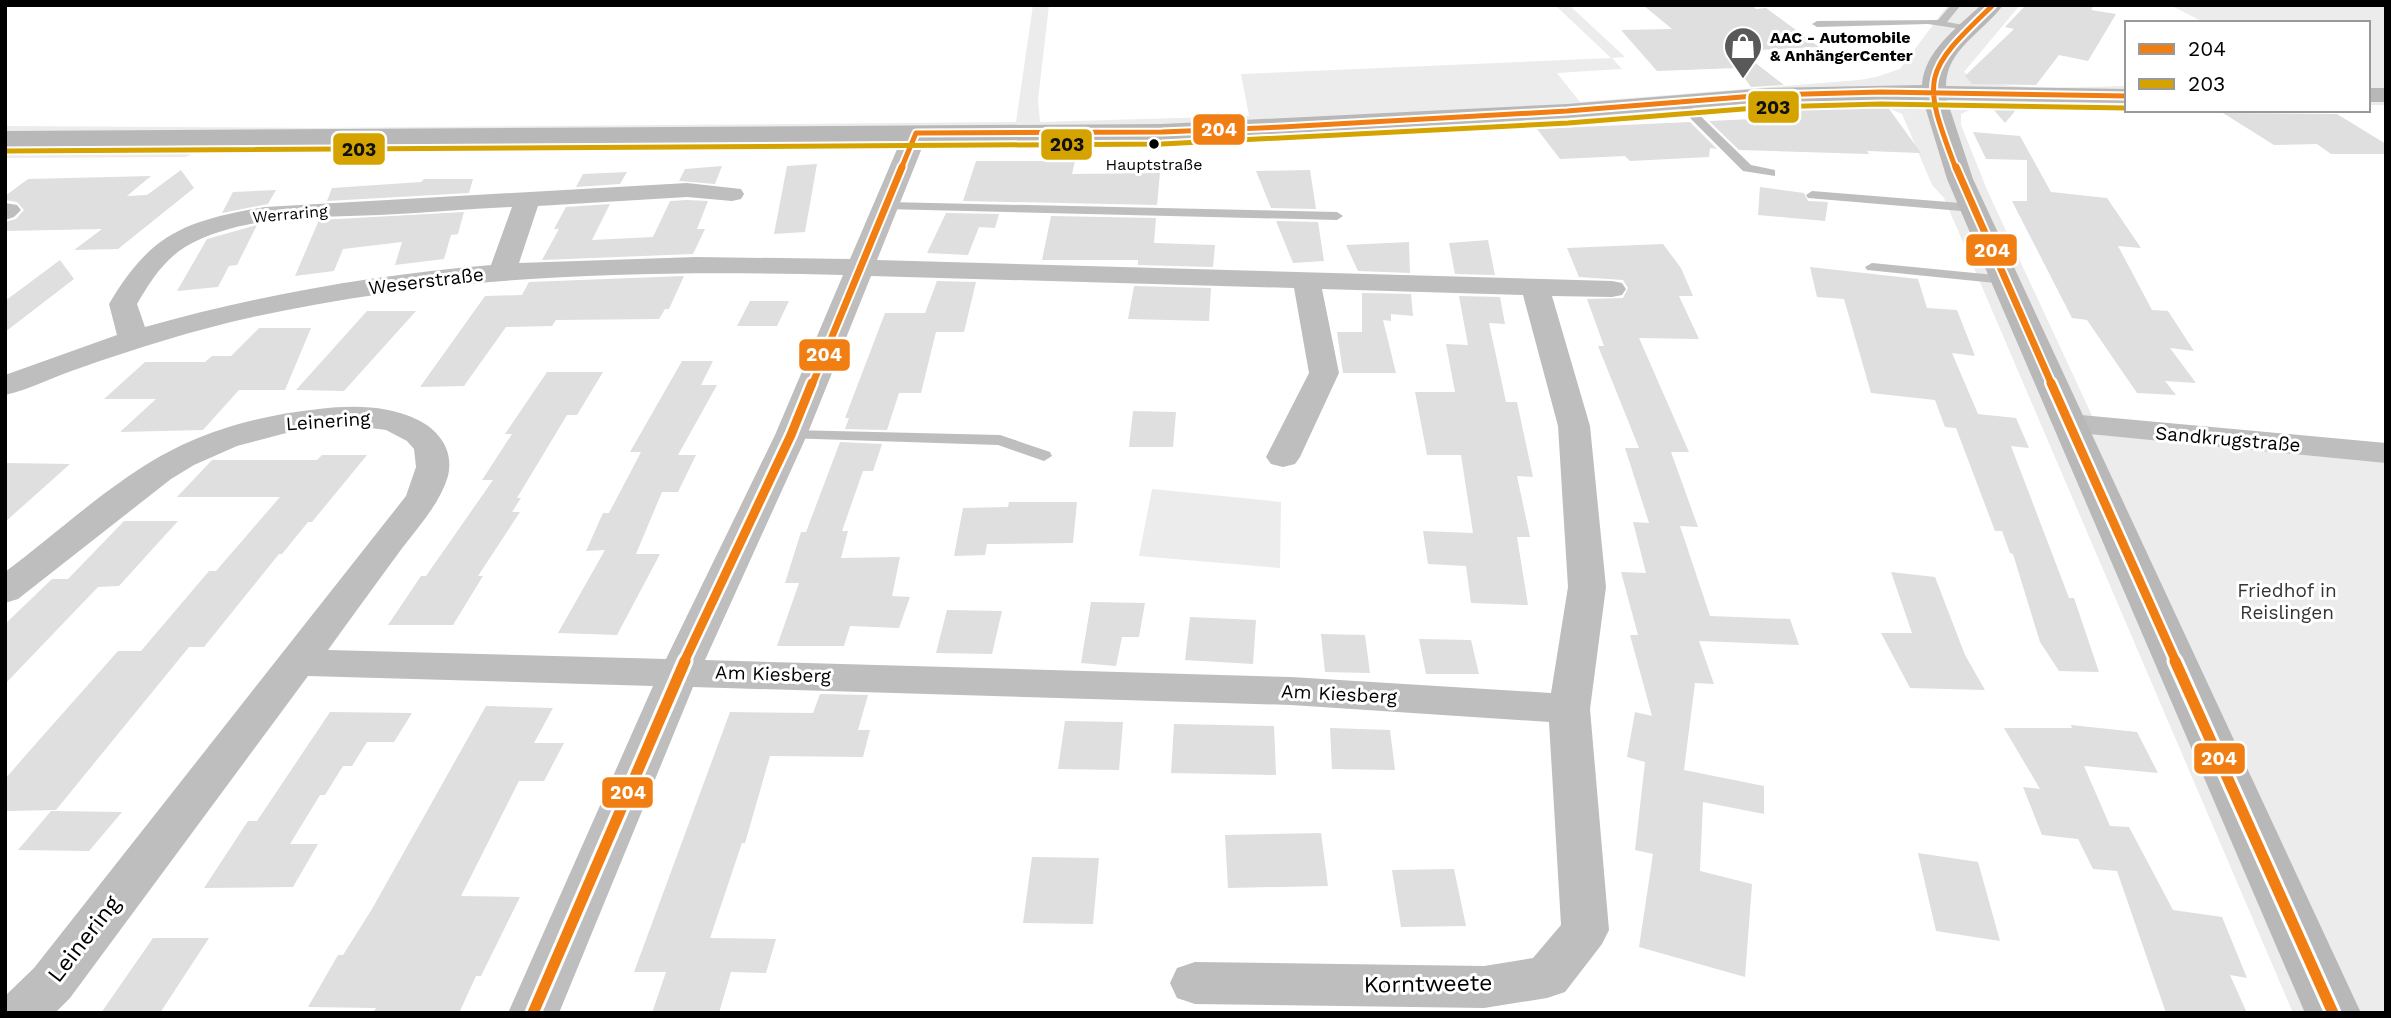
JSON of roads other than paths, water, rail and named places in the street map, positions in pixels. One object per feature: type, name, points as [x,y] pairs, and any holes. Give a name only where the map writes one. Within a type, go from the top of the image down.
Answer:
[{"type":"main road","points":[[1814,94],[1892,84],[1918,71],[1957,21],[1991,8]]},
{"type":"main road","points":[[1957,21],[1933,76],[1932,94],[1960,179],[2333,1013]]},
{"type":"main road","points":[[5,139],[1228,130],[1814,94],[2125,96]]},
{"type":"street","points":[[534,1013],[680,671],[791,435],[916,133]]},
{"type":"street","name":"Werraring","points":[[133,338],[123,304],[140,273],[167,247],[186,236],[247,217],[322,210],[687,190],[732,194]]},
{"type":"street","points":[[502,272],[528,198]]},
{"type":"street","name":"Weserstraße","points":[[5,386],[133,338],[219,315],[319,295],[418,280],[600,267],[861,267]]},
{"type":"street","points":[[861,267],[1612,289]]},
{"type":"street","points":[[1283,457],[1324,373],[1307,281]]},
{"type":"street","points":[[1535,286],[1574,426],[1586,574],[1587,587],[1569,709]]},
{"type":"street","name":"Leinering","points":[[5,592],[146,481],[192,452],[268,427],[348,416],[379,418],[403,425],[424,436],[432,453],[434,471],[422,498],[52,983],[22,1013]]},
{"type":"street","name":"Sandkrugstraße","points":[[2070,424],[2386,453]]},
{"type":"street","points":[[295,662],[680,671]]},
{"type":"street","name":"Am Kiesberg","points":[[680,671],[1291,691],[1569,709]]},
{"type":"street","name":"Korntweete","points":[[1195,983],[1484,987],[1547,977],[1585,930],[1569,709]]},
{"type":"lane","points":[[1817,24],[1957,21]]},
{"type":"lane","points":[[1679,101],[1747,168],[1771,173]]},
{"type":"lane","points":[[1812,195],[1973,208]]},
{"type":"lane","points":[[888,206],[1337,216]]},
{"type":"lane","points":[[1872,267],[2005,280]]},
{"type":"lane","points":[[791,435],[1000,440],[1044,456]]},
{"type":"place","name":"AAC - Automobile & AnhängerCenter","points":[[1743,80]]},
{"type":"place","name":"Hauptstraße","points":[[1154,144]]},
{"type":"park label","name":"Friedhof in Reislingen","points":[[2287,601]]}]
